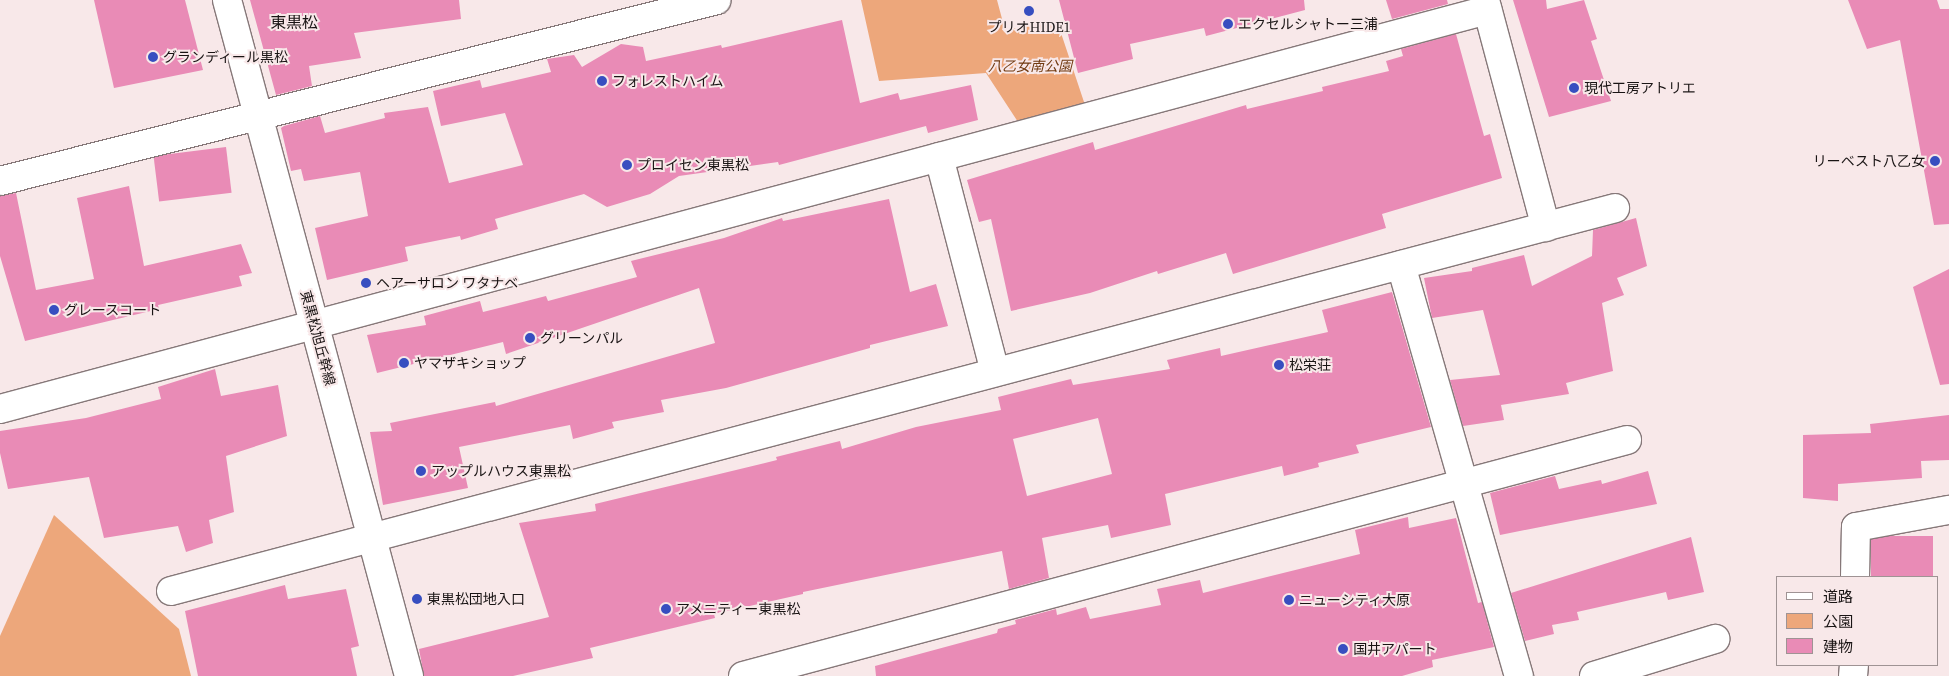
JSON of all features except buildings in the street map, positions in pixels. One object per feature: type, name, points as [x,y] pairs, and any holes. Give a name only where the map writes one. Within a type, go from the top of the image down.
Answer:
[{"type":"street","name":"東黒松旭丘幹線","points":[[228,0],[409,676]]},
{"type":"street","points":[[0,181],[717,0]]},
{"type":"street","points":[[0,409],[939,157],[1486,5],[1546,227]]},
{"type":"street","points":[[939,157],[995,372]]},
{"type":"street","points":[[170,591],[1616,208]]},
{"type":"street","points":[[1401,265],[1519,676]]},
{"type":"street","points":[[743,676],[1627,440]]},
{"type":"street","points":[[1855,576],[1856,527],[1949,510]]},
{"type":"street","points":[[1594,676],[1716,639]]},
{"type":"green space","name":"八乙女南公園","points":[[861,0],[997,0],[1005,30],[1057,21],[1085,105],[1022,128],[986,73],[879,81]]},
{"type":"green space","points":[[54,515],[179,629],[191,676],[0,676],[0,636]]},
{"type":"place","name":"プリオHIDE1","points":[[1029,11]]},
{"type":"place","name":"エクセルシャトー三浦","points":[[1228,24]]},
{"type":"place","name":"グランディール黒松","points":[[153,57]]},
{"type":"place","name":"フォレストハイム","points":[[602,81]]},
{"type":"place","name":"現代工房アトリエ","points":[[1574,88]]},
{"type":"place","name":"リーベスト八乙女","points":[[1935,161]]},
{"type":"place","name":"プロイセン東黒松","points":[[627,165]]},
{"type":"place","name":"ヘアーサロン ワタナベ","points":[[366,283]]},
{"type":"place","name":"グレースコート","points":[[54,310]]},
{"type":"place","name":"グリーンパル","points":[[530,338]]},
{"type":"place","name":"ヤマザキショップ","points":[[404,363]]},
{"type":"place","name":"松栄荘","points":[[1279,365]]},
{"type":"place","name":"アップルハウス東黒松","points":[[421,471]]},
{"type":"place","name":"東黒松団地入口","points":[[417,599]]},
{"type":"place","name":"ニューシティ大原","points":[[1289,600]]},
{"type":"place","name":"アメニティー東黒松","points":[[666,609]]},
{"type":"place","name":"国井アパート","points":[[1343,649]]},
{"type":"district","name":"東黒松","points":[[294,22]]}]
